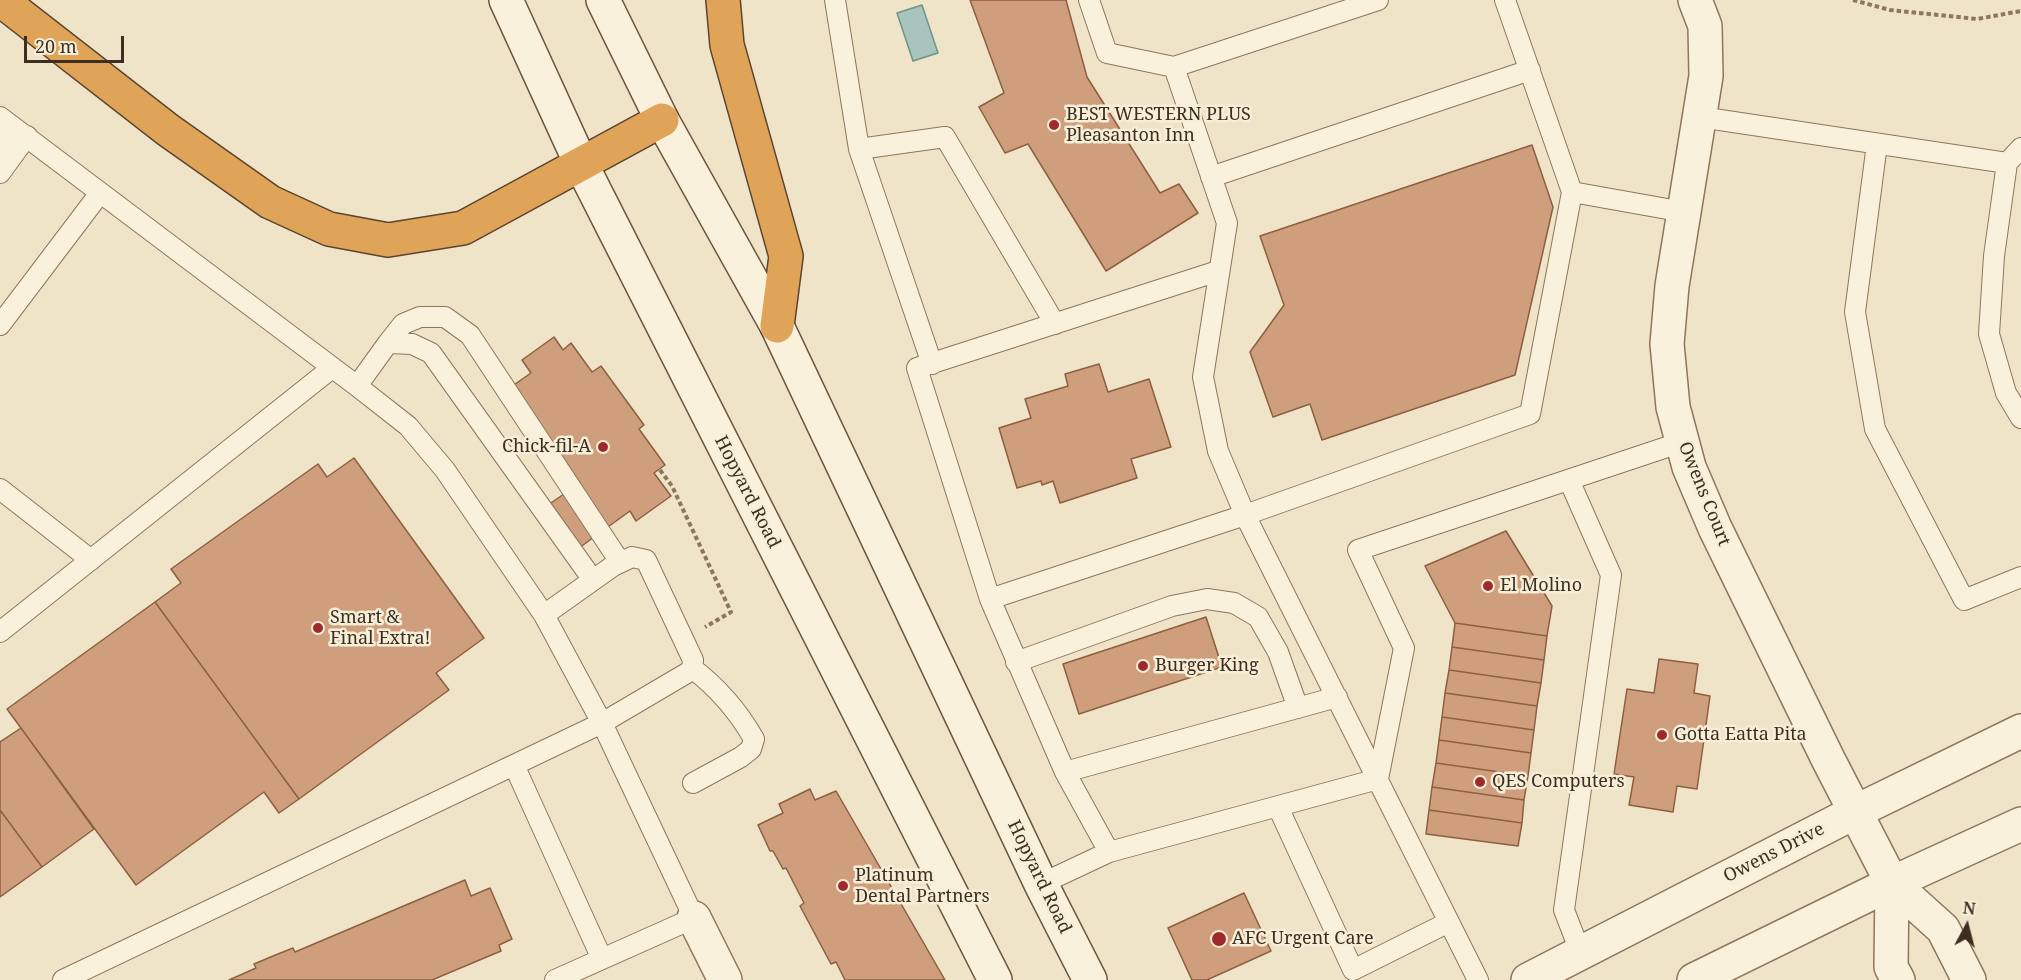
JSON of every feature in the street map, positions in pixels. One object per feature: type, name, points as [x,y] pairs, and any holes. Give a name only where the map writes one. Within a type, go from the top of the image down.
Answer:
[{"type":"highway","points":[[1,0],[168,130],[270,202],[329,229],[388,240],[463,228],[662,120]]},
{"type":"highway","points":[[723,0],[727,45],[786,256],[777,326]]},
{"type":"main road","name":"Hopyard Road","points":[[506,0],[581,164],[995,980]]},
{"type":"main road","name":"Hopyard Road","points":[[603,0],[662,120],[777,326],[1041,884],[1090,980]]},
{"type":"main road","name":"Owens Court","points":[[1695,0],[1705,26],[1706,76],[1672,286],[1667,344],[1673,408],[1689,467],[1715,528],[1892,883]]},
{"type":"main road","name":"Owens Drive","points":[[1528,980],[1855,812],[2021,731]]},
{"type":"main road","points":[[1694,980],[1892,883],[2021,824]]},
{"type":"main road","points":[[1892,883],[1891,967],[1898,980]]},
{"type":"main road","points":[[1892,883],[1943,929],[1969,980]]},
{"type":"main road","points":[[694,918],[725,980]]},
{"type":"lane","points":[[835,0],[859,149],[932,364]]},
{"type":"lane","points":[[1089,0],[1107,53],[1174,67],[1378,0]]},
{"type":"lane","points":[[990,599],[1245,515],[1530,414],[1572,192],[1504,0]]},
{"type":"lane","points":[[1174,67],[1227,223],[1203,377],[1218,451],[1245,515],[1478,980]]},
{"type":"lane","points":[[1211,177],[1530,70]]},
{"type":"lane","points":[[0,117],[408,426],[445,470],[544,615],[602,723],[694,918],[555,980]]},
{"type":"lane","points":[[1700,117],[2007,163]]},
{"type":"lane","points":[[0,134],[6,145],[0,165]]},
{"type":"lane","points":[[0,173],[27,136]]},
{"type":"lane","points":[[859,149],[945,137],[1055,324]]},
{"type":"lane","points":[[1877,144],[1855,312],[1875,429],[1964,600],[2021,577]]},
{"type":"lane","points":[[2021,148],[2007,163],[1994,256],[1989,334],[2006,393],[2021,418]]},
{"type":"lane","points":[[1572,192],[1684,212]]},
{"type":"lane","points":[[0,325],[100,193]]},
{"type":"lane","points":[[1109,852],[1065,772],[990,599],[917,369],[1218,271]]},
{"type":"lane","points":[[357,386],[403,324],[420,317],[446,317],[470,335],[620,562]]},
{"type":"lane","points":[[388,343],[412,344],[431,353],[593,580]]},
{"type":"lane","points":[[0,632],[332,368]]},
{"type":"lane","points":[[1378,779],[1404,648],[1358,550],[1682,442]]},
{"type":"lane","points":[[1569,480],[1611,575],[1564,910],[1581,954]]},
{"type":"lane","points":[[0,489],[91,560]]},
{"type":"lane","points":[[63,980],[602,723],[692,670],[693,660],[646,560],[632,557],[620,562],[544,615]]},
{"type":"lane","points":[[1016,662],[1172,606],[1207,599],[1216,600],[1234,603],[1258,617],[1278,652],[1298,708]]},
{"type":"lane","points":[[692,668],[710,681],[744,722],[754,739],[751,749],[741,757],[693,783]]},
{"type":"lane","points":[[1065,772],[1336,698]]},
{"type":"lane","points":[[514,765],[602,959]]},
{"type":"lane","points":[[1041,884],[1109,852],[1378,779]]},
{"type":"lane","points":[[1278,807],[1353,970],[1449,922]]},
{"type":"path","points":[[1853,0],[1890,10],[1977,19],[2021,11]]},
{"type":"path","points":[[660,470],[672,486],[731,612],[684,640]]},
{"type":"water","points":[[922,5],[938,53],[913,61],[897,13]]},
{"type":"building","name":"BEST WESTERN PLUS Pleasanton Inn","points":[[970,0],[1066,0],[1087,77],[1160,193],[1179,184],[1198,213],[1106,271],[1028,144],[1005,153],[979,107],[1004,93]]},
{"type":"building","points":[[1532,145],[1553,207],[1515,375],[1322,440],[1310,404],[1273,417],[1250,352],[1284,305],[1260,236]]},
{"type":"building","name":"Chick-fil-A","points":[[554,337],[563,350],[571,343],[592,372],[601,366],[644,425],[639,429],[665,465],[654,473],[671,496],[636,521],[630,511],[579,548],[548,505],[580,483],[508,389],[531,373],[522,360]]},
{"type":"building","points":[[1099,364],[1108,392],[1149,379],[1171,447],[1131,459],[1137,478],[1060,503],[1053,481],[1042,485],[1041,481],[1017,488],[999,428],[1031,418],[1025,399],[1068,386],[1065,374]]},
{"type":"building","points":[[354,458],[484,638],[436,673],[449,690],[299,799],[155,602],[181,583],[171,569],[318,464],[327,477]]},
{"type":"building","name":"El Molino","points":[[1506,531],[1552,606],[1547,636],[1455,623],[1425,566]]},
{"type":"building","points":[[155,602],[299,799],[279,813],[264,792],[136,885],[7,709]]},
{"type":"building","name":"Burger King","points":[[1206,617],[1222,667],[1079,714],[1063,664]]},
{"type":"building","points":[[1455,623],[1547,636],[1544,660],[1452,647]]},
{"type":"building","points":[[1452,647],[1544,660],[1541,683],[1449,670]]},
{"type":"building","name":"Gotta Eatta Pita","points":[[1659,659],[1698,664],[1694,693],[1710,696],[1697,789],[1677,786],[1673,812],[1629,805],[1634,777],[1614,774],[1627,689],[1654,693]]},
{"type":"building","points":[[1449,670],[1541,683],[1537,706],[1445,693]]},
{"type":"building","points":[[1445,693],[1537,706],[1534,730],[1442,717]]},
{"type":"building","points":[[1442,717],[1534,730],[1531,753],[1439,740]]},
{"type":"building","points":[[21,728],[94,829],[42,867],[0,810],[0,742]]},
{"type":"building","points":[[1439,740],[1531,753],[1528,776],[1436,763]]},
{"type":"building","name":"QES Computers","points":[[1436,763],[1528,776],[1524,800],[1432,787]]},
{"type":"building","points":[[1432,787],[1524,800],[1522,823],[1429,810]]},
{"type":"building","name":"Platinum Dental Partners","points":[[810,789],[815,800],[836,791],[945,980],[845,980],[836,962],[831,964],[800,906],[804,903],[786,868],[783,869],[773,851],[770,851],[758,825],[783,813],[779,804]]},
{"type":"building","points":[[0,810],[42,867],[0,897]]},
{"type":"building","points":[[1429,810],[1522,823],[1518,846],[1426,834]]},
{"type":"building","points":[[465,880],[471,896],[490,888],[512,939],[499,945],[501,951],[432,980],[229,980],[256,968],[254,964],[293,948],[295,952]]},
{"type":"building","name":"AFC Urgent Care","points":[[1244,893],[1271,951],[1207,980],[1192,980],[1168,928]]},
{"type":"place","name":"BEST WESTERN PLUS Pleasanton Inn","points":[[1054,125]]},
{"type":"place","name":"Chick-fil-A","points":[[603,447]]},
{"type":"place","name":"El Molino","points":[[1488,586]]},
{"type":"place","name":"Smart & Final Extra!","points":[[318,628]]},
{"type":"place","name":"Burger King","points":[[1143,666]]},
{"type":"place","name":"Gotta Eatta Pita","points":[[1662,735]]},
{"type":"place","name":"QES Computers","points":[[1480,782]]},
{"type":"place","name":"Platinum Dental Partners","points":[[843,886]]},
{"type":"place","name":"AFC Urgent Care","points":[[1219,939]]}]
